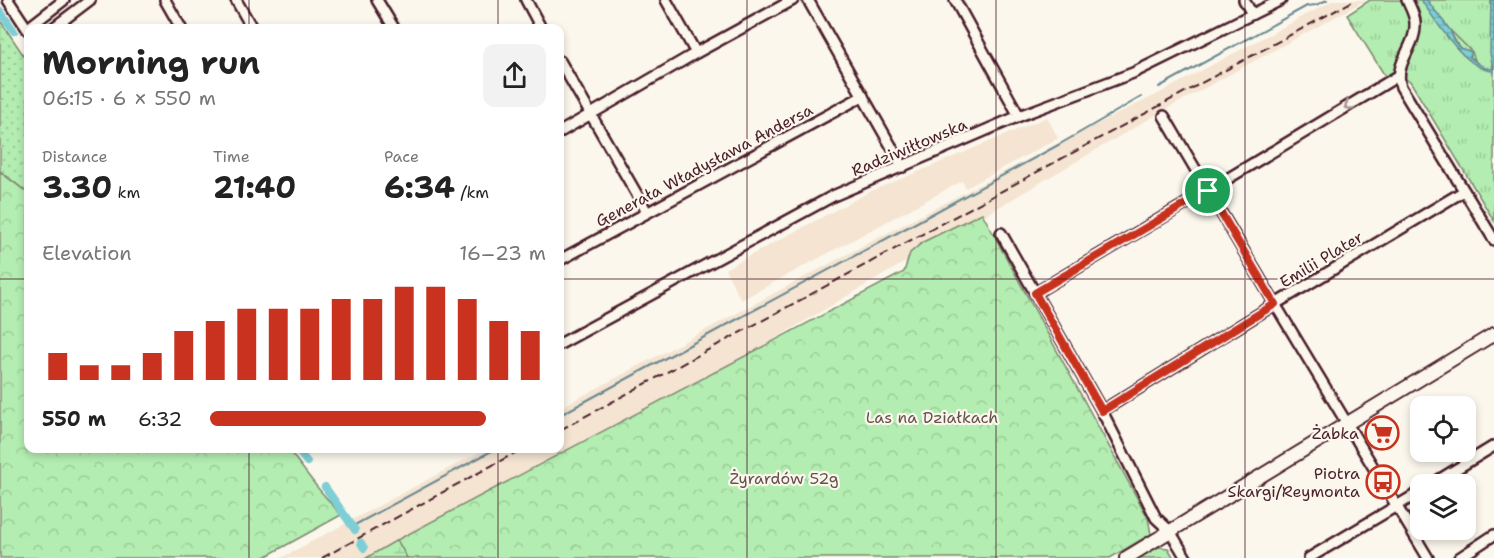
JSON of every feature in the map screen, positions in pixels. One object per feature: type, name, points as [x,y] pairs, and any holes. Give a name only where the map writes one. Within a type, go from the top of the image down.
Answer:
[{"type":"main road","points":[[1126,558],[1494,334]]},
{"type":"street","points":[[8,0],[25,24]]},
{"type":"street","points":[[34,24],[64,0]]},
{"type":"street","points":[[59,24],[90,0]]},
{"type":"street","points":[[165,0],[179,24]]},
{"type":"street","points":[[236,0],[250,24]]},
{"type":"street","points":[[526,0],[540,24]]},
{"type":"street","points":[[666,0],[696,53]]},
{"type":"street","points":[[564,130],[793,0]]},
{"type":"street","points":[[808,0],[903,167]]},
{"type":"street","points":[[955,0],[1019,116]]},
{"type":"street","points":[[1244,0],[1252,14]]},
{"type":"street","name":"Radziwiłłowska","points":[[564,342],[833,196],[1019,116],[1133,73],[1281,0]]},
{"type":"street","points":[[1407,0],[1414,18],[1415,30],[1398,76],[1401,87],[1494,240]]},
{"type":"street","points":[[380,1],[392,24]]},
{"type":"street","points":[[564,68],[647,212]]},
{"type":"street","points":[[1035,293],[1398,76]]},
{"type":"street","name":"Generała Władysława Andersa","points":[[564,258],[863,96]]},
{"type":"street","points":[[1164,116],[1428,558]]},
{"type":"street","name":"Emilii Plater","points":[[1102,411],[1464,191]]},
{"type":"street","points":[[1000,233],[1102,411],[1156,518],[1170,531],[1186,558]]},
{"type":"street","points":[[1448,474],[1494,446]]},
{"type":"street","points":[[1309,558],[1410,498]]},
{"type":"street","points":[[1459,558],[1494,535]]},
{"type":"shaded area","points":[[1334,0],[1366,0],[1159,113],[752,352],[564,452],[564,406],[855,250],[1156,95]]},
{"type":"shaded area","points":[[1047,117],[1058,138],[966,188],[962,181],[741,300],[725,269],[871,191]]},
{"type":"shaded area","points":[[478,453],[561,453],[363,558],[281,558]]},
{"type":"green space","points":[[1370,0],[1494,0],[1494,221],[1410,81],[1385,76],[1347,15]]},
{"type":"green space","points":[[0,20],[24,56],[24,190],[0,171]]},
{"type":"green space","points":[[1450,30],[1472,52],[1475,60],[1463,51]]},
{"type":"green space","points":[[0,172],[24,190],[24,453],[291,453],[341,515],[263,558],[0,558]]},
{"type":"green space","name":"Las na Działkach","points":[[982,213],[1148,518],[1151,534],[1110,558],[407,558],[397,540],[904,272],[910,253],[923,242]]},
{"type":"green space","points":[[397,540],[407,558],[366,558]]},
{"type":"green space","points":[[1158,547],[1168,548],[1174,558],[1139,558]]},
{"type":"water","points":[[1421,0],[1427,0],[1450,30],[1460,48],[1472,52],[1469,57],[1485,68],[1493,69],[1490,53],[1491,0],[1494,0],[1494,73],[1472,62],[1452,43]]},
{"type":"waterway","points":[[1159,87],[1307,6],[1327,0]]},
{"type":"waterway","points":[[0,11],[14,31]]},
{"type":"waterway","points":[[564,413],[1060,144],[1141,97]]},
{"type":"waterway","points":[[300,453],[307,462]]},
{"type":"waterway","points":[[353,526],[488,453]]},
{"type":"waterway","points":[[325,487],[355,530]]},
{"type":"waterway","points":[[361,543],[364,548]]},
{"type":"railway","points":[[564,428],[1355,0]]},
{"type":"railway","points":[[322,558],[515,453]]},
{"type":"place","name":"Żabka","points":[[1382,433]]},
{"type":"place","name":"Piotra Skargi/Reymonta","points":[[1383,482]]},
{"type":"route","points":[[1208,191],[1275,304],[1102,411],[1035,293],[1208,191]]},
{"type":"park label","name":"Żyrardów 52g","points":[[784,478]]}]
